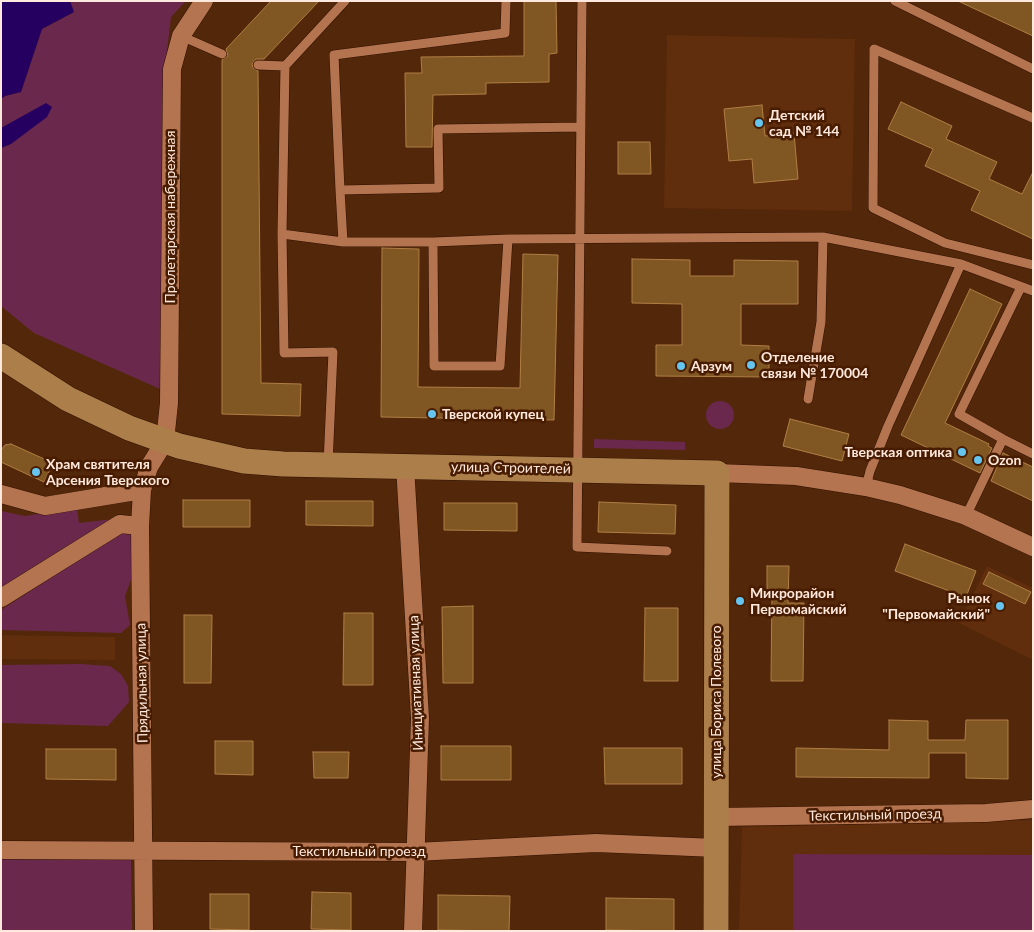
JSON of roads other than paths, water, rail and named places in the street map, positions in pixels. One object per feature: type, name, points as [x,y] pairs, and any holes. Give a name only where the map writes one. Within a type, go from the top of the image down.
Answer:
[{"type":"main road","name":"улица Строителей","points":[[1,356],[43,384],[85,408],[165,441],[215,455],[251,462],[717,473]]},
{"type":"main road","name":"улица Бориса Полевого","points":[[716,931],[717,473]]},
{"type":"street","name":"Пролетарская набережная","points":[[165,441],[169,392],[171,78],[175,52],[181,36],[204,1]]},
{"type":"street","name":"Прядильная улица","points":[[144,931],[140,526],[142,490],[149,467],[165,441]]},
{"type":"street","name":"Инициативная улица","points":[[406,466],[420,718],[413,931]]},
{"type":"street","name":"улица Строителей","points":[[717,473],[796,476],[866,487],[900,495],[966,516],[1033,547]]},
{"type":"street","points":[[1,494],[45,506],[142,490]]},
{"type":"street","points":[[1,598],[120,524],[140,526]]},
{"type":"street","name":"Текстильный проезд","points":[[716,817],[986,813],[1033,809]]},
{"type":"street","name":"Текстильный проезд","points":[[1,850],[415,852],[596,843],[716,848]]},
{"type":"lane","points":[[328,465],[333,352],[284,353],[282,234],[284,66],[345,1]]},
{"type":"lane","points":[[343,242],[334,55],[504,33],[506,1]]},
{"type":"lane","points":[[582,1],[581,239],[576,547],[667,550]]},
{"type":"lane","points":[[895,1],[1033,68]]},
{"type":"lane","points":[[181,36],[222,54]]},
{"type":"lane","points":[[1033,118],[874,49],[873,208],[945,243],[1033,264]]},
{"type":"lane","points":[[258,65],[284,66]]},
{"type":"lane","points":[[340,190],[439,188],[438,129],[581,127]]},
{"type":"lane","points":[[282,234],[343,242],[823,237],[961,264],[1033,291]]},
{"type":"lane","points":[[808,399],[821,322],[823,237]]},
{"type":"lane","points":[[433,242],[434,366],[500,366],[508,239]]},
{"type":"lane","points":[[866,487],[888,426],[961,264]]},
{"type":"lane","points":[[1021,287],[960,414],[1033,454]]},
{"type":"lane","points":[[966,516],[1003,439]]},
{"type":"place","name":"Детский сад № 144","points":[[759,123]]},
{"type":"place","name":"Отделение связи № 170004","points":[[751,365]]},
{"type":"place","name":"Арзум","points":[[681,366]]},
{"type":"place","name":"Тверской купец","points":[[432,414]]},
{"type":"place","name":"Тверская оптика","points":[[962,452]]},
{"type":"place","name":"Ozon","points":[[978,460]]},
{"type":"place","name":"Храм святителя Арсения Тверского","points":[[36,472]]},
{"type":"place","name":"Микрорайон Первомайский","points":[[740,601]]},
{"type":"place","name":"Рынок \"Первомайский\"","points":[[1000,606]]}]
